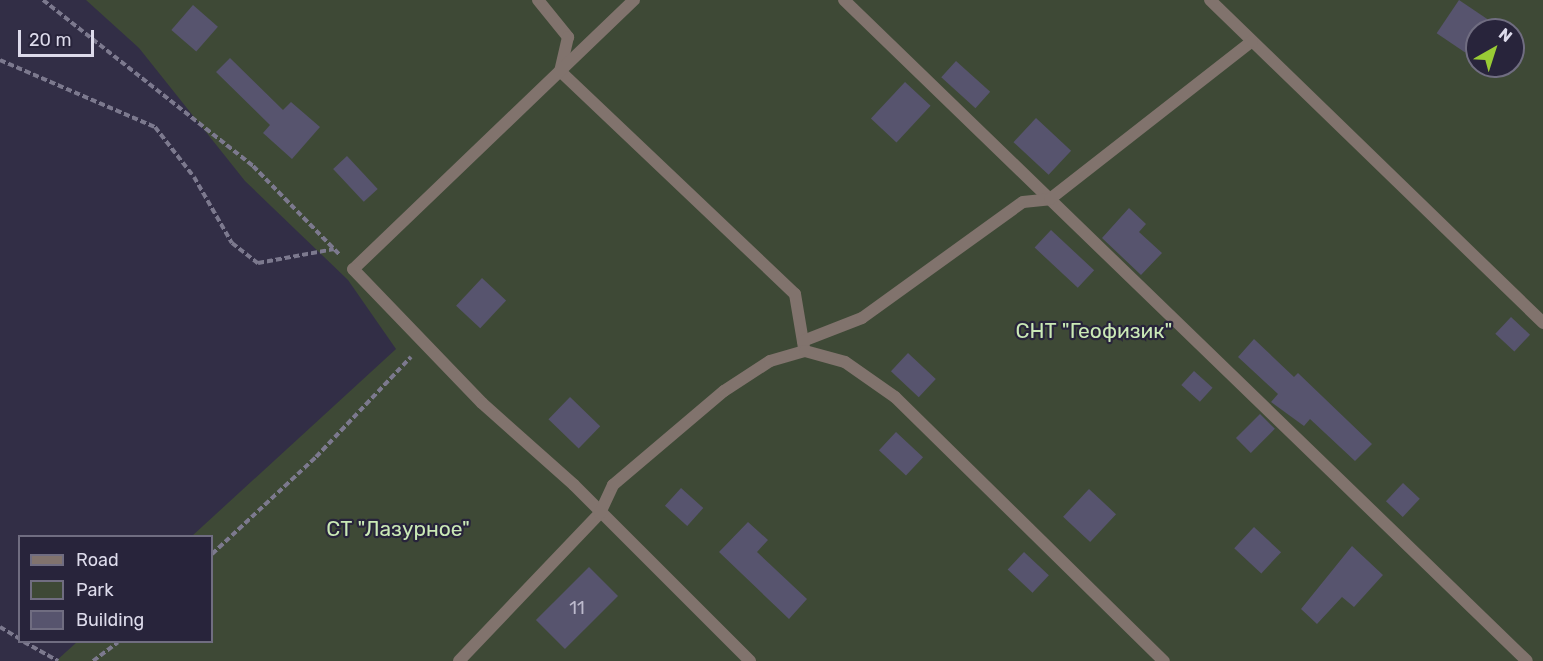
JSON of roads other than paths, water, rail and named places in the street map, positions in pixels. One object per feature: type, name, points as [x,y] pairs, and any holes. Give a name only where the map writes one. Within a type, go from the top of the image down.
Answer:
[{"type":"street","points":[[538,0],[568,37],[560,71]]},
{"type":"street","points":[[634,0],[353,269],[424,343],[750,661]]},
{"type":"street","points":[[844,0],[1527,661]]},
{"type":"street","points":[[1210,0],[1543,324]]},
{"type":"street","points":[[459,661],[600,513],[613,485],[724,391],[770,361],[862,318],[1023,202],[1050,199],[1252,41]]},
{"type":"street","points":[[560,71],[795,294],[804,346]]},
{"type":"street","points":[[804,346],[845,362],[895,397],[1164,661]]},
{"type":"park label","name":"СНТ \"Геофизик\"","points":[[1094,331]]},
{"type":"park label","name":"СТ \"Лазурное\"","points":[[398,529]]}]
